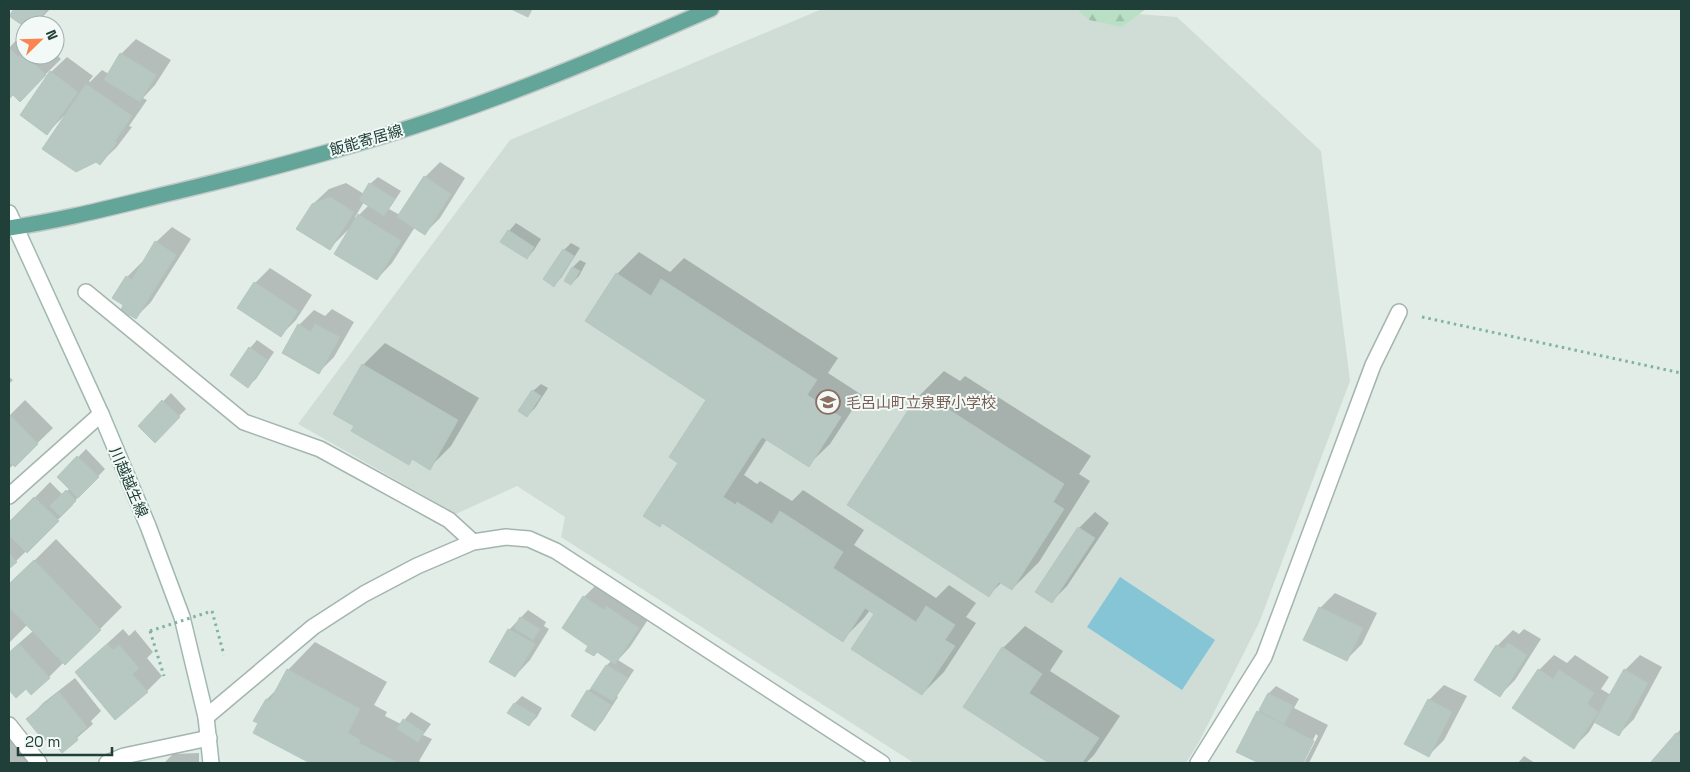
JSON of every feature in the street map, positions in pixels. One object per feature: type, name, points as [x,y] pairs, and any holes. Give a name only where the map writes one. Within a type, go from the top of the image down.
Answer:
[{"type":"main road","name":"飯能寄居線","points":[[12,228],[196,187],[384,136],[535,83],[648,37],[710,9]]},
{"type":"street","name":"川越越生線","points":[[9,213],[12,228],[101,414],[148,526],[182,618],[206,717],[211,763]]},
{"type":"street","points":[[86,292],[244,422],[320,449],[449,520],[473,542]]},
{"type":"street","points":[[1198,763],[1264,657],[1373,365],[1399,312]]},
{"type":"street","points":[[9,496],[101,414]]},
{"type":"street","points":[[206,717],[320,622],[364,594],[416,566],[473,542],[506,537],[529,539],[556,551],[882,763]]},
{"type":"street","points":[[9,725],[39,763]]},
{"type":"street","points":[[107,763],[124,756],[209,738]]},
{"type":"path","points":[[1399,312],[1681,373]]},
{"type":"path","points":[[164,676],[150,630],[212,611],[224,655]]},
{"type":"shaded area","name":"毛呂山町立泉野小学校","points":[[822,9],[1075,9],[1177,17],[1321,151],[1350,381],[1259,623],[1199,742],[1186,763],[914,763],[561,537],[565,517],[517,486],[456,514],[298,424],[510,140]]},
{"type":"green space","points":[[1077,9],[1146,9],[1122,27],[1089,20]]},
{"type":"water","points":[[1120,577],[1215,640],[1182,690],[1087,627]]},
{"type":"building","points":[[14,9],[46,9],[42,15],[15,15],[15,20],[9,16]]},
{"type":"building","points":[[511,9],[532,9],[528,17]]},
{"type":"building","points":[[9,48],[15,54],[15,65],[36,65],[46,75],[20,102],[13,95],[9,99]]},
{"type":"building","points":[[120,53],[156,75],[140,102],[104,80]]},
{"type":"building","points":[[50,71],[78,92],[47,135],[20,115]]},
{"type":"building","points":[[86,84],[132,116],[115,141],[117,143],[100,165],[96,162],[76,172],[42,149]]},
{"type":"building","points":[[424,176],[451,194],[425,235],[397,217]]},
{"type":"building","points":[[369,183],[395,199],[384,216],[359,200]]},
{"type":"building","points":[[330,197],[354,212],[330,250],[296,229],[312,204]]},
{"type":"building","points":[[358,214],[401,241],[377,280],[334,254]]},
{"type":"building","points":[[508,230],[534,247],[527,259],[500,242]]},
{"type":"building","points":[[155,241],[176,255],[136,319],[121,310],[123,305],[112,298],[126,276],[132,280]]},
{"type":"building","points":[[563,249],[574,256],[554,287],[543,279]]},
{"type":"building","points":[[572,267],[580,271],[571,285],[564,281]]},
{"type":"building","points":[[616,273],[651,296],[661,279],[817,380],[807,395],[841,417],[809,467],[762,437],[723,497],[736,505],[737,502],[772,524],[780,511],[843,552],[833,568],[916,622],[926,606],[955,625],[945,640],[955,646],[922,695],[851,649],[874,614],[865,608],[843,642],[662,523],[660,527],[643,516],[678,463],[669,457],[706,400],[585,321]]},
{"type":"building","points":[[254,282],[298,311],[281,337],[237,308]]},
{"type":"building","points":[[298,324],[311,332],[315,324],[340,337],[319,374],[282,353]]},
{"type":"building","points":[[249,347],[267,360],[248,388],[230,375]]},
{"type":"building","points":[[362,364],[458,420],[430,470],[412,459],[409,465],[351,431],[354,426],[333,414]]},
{"type":"building","points":[[532,390],[541,396],[527,417],[518,411]]},
{"type":"building","points":[[916,398],[933,408],[937,402],[1064,484],[1053,502],[1064,509],[1012,590],[999,582],[989,597],[847,505]]},
{"type":"building","points":[[162,400],[180,417],[155,443],[138,426]]},
{"type":"building","points":[[9,414],[38,444],[15,467],[9,461]]},
{"type":"building","points":[[77,456],[99,477],[78,498],[57,477]]},
{"type":"building","points":[[66,490],[76,501],[60,516],[50,506]]},
{"type":"building","points":[[34,497],[59,521],[27,553],[9,535],[9,522]]},
{"type":"building","points":[[1078,527],[1095,538],[1052,603],[1035,592]]},
{"type":"building","points":[[9,553],[17,562],[9,569]]},
{"type":"building","points":[[34,560],[101,630],[65,665],[9,607],[9,584]]},
{"type":"building","points":[[583,596],[604,610],[606,606],[639,628],[615,664],[597,652],[594,656],[585,651],[588,646],[562,628]]},
{"type":"building","points":[[1319,607],[1363,628],[1347,661],[1303,640]]},
{"type":"building","points":[[520,617],[540,629],[533,640],[514,628]]},
{"type":"building","points":[[508,629],[535,644],[515,677],[489,662]]},
{"type":"building","points":[[1508,643],[1527,655],[1500,697],[1474,680],[1496,645],[1504,649]]},
{"type":"building","points":[[19,644],[50,678],[31,695],[26,689],[16,698],[9,690],[9,653]]},
{"type":"building","points":[[107,644],[113,650],[119,645],[139,668],[132,674],[148,692],[115,720],[75,672]]},
{"type":"building","points":[[1002,647],[1042,674],[1029,693],[1099,738],[1082,763],[1049,763],[963,707]]},
{"type":"building","points":[[606,665],[628,678],[613,701],[591,688]]},
{"type":"building","points":[[287,669],[360,709],[348,733],[360,740],[359,743],[398,763],[310,763],[253,733],[258,723],[253,721],[266,699],[270,701]]},
{"type":"building","points":[[1538,669],[1553,679],[1559,670],[1594,693],[1587,704],[1598,712],[1574,749],[1512,708]]},
{"type":"building","points":[[1624,669],[1648,683],[1619,736],[1594,722]]},
{"type":"building","points":[[587,690],[611,705],[595,731],[571,716]]},
{"type":"building","points":[[59,692],[87,727],[76,736],[78,740],[62,753],[49,737],[44,741],[26,719]]},
{"type":"building","points":[[1268,693],[1293,706],[1284,724],[1259,710]]},
{"type":"building","points":[[1428,699],[1452,712],[1429,757],[1404,744]]},
{"type":"building","points":[[514,703],[536,715],[529,726],[507,713]]},
{"type":"building","points":[[1257,711],[1314,741],[1303,763],[1259,763],[1236,752]]},
{"type":"building","points":[[403,719],[424,732],[418,742],[397,729]]},
{"type":"building","points":[[1676,733],[1681,737],[1681,763],[1650,763]]},
{"type":"place","name":"毛呂山町立泉野小学校","points":[[828,402]]}]
